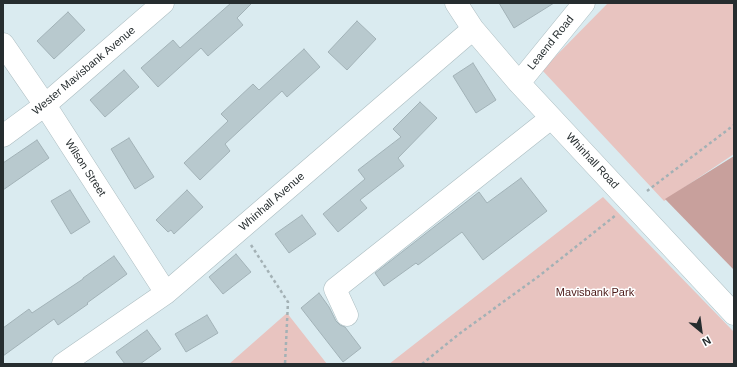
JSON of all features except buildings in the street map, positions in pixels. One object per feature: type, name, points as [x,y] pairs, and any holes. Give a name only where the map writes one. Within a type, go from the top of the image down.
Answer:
[{"type":"street","name":"Wester Mavisbank Avenue","points":[[3,136],[45,105],[163,3]]},
{"type":"street","name":"Whinhall Road","points":[[456,3],[473,29],[519,83],[734,314]]},
{"type":"street","name":"Leaend Road","points":[[519,83],[584,3]]},
{"type":"street","name":"Whinhall Avenue","points":[[63,364],[166,293],[473,29]]},
{"type":"street","name":"Wilson Street","points":[[3,44],[45,105],[166,293]]},
{"type":"street","points":[[347,315],[335,289],[551,118]]},
{"type":"path","points":[[422,364],[459,334],[539,276],[631,203],[734,125]]},
{"type":"path","points":[[240,230],[288,302],[285,364]]},
{"type":"green space","points":[[608,3],[734,3],[734,154],[664,201],[542,70]]},
{"type":"green space","name":"Mavisbank Park","points":[[603,197],[734,332],[734,364],[389,364]]},
{"type":"green space","points":[[287,313],[327,364],[229,364]]},
{"type":"shaded area","points":[[734,156],[734,270],[665,199]]}]
